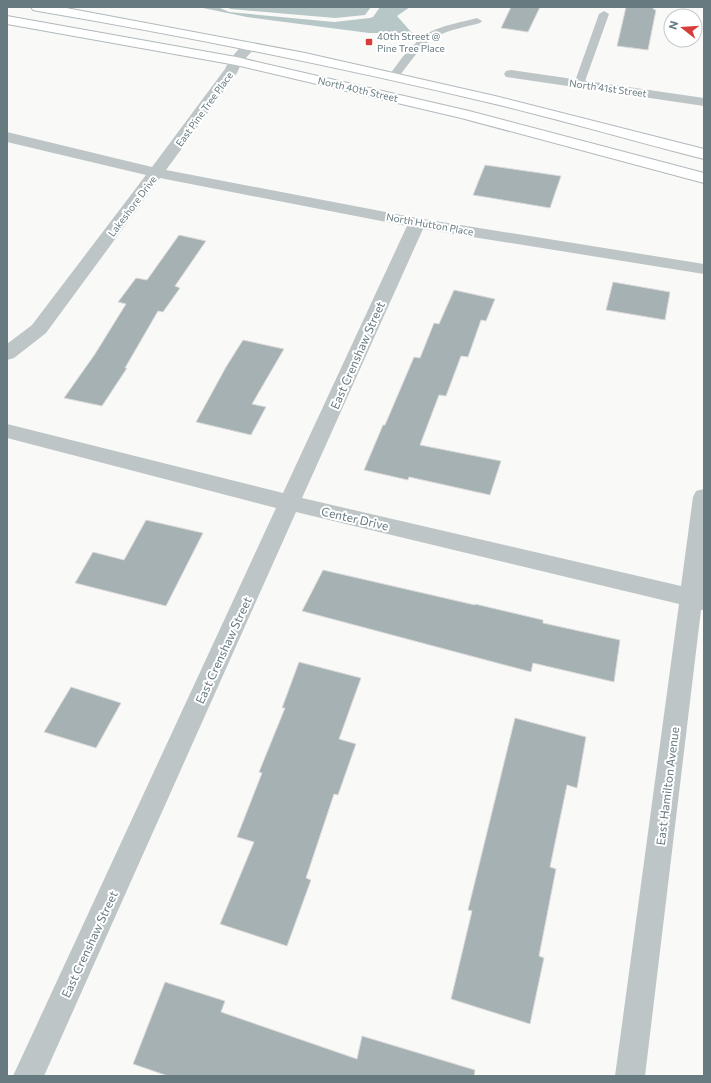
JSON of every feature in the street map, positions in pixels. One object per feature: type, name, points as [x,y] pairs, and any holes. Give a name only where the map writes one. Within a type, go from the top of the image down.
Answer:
[{"type":"main road","name":"North 40th Street","points":[[38,7],[123,21],[250,46],[466,93],[704,154]]},
{"type":"main road","name":"North 40th Street","points":[[7,20],[236,61],[464,114],[704,178]]},
{"type":"street","name":"East Pine Tree Place","points":[[157,173],[232,70],[236,61],[250,46]]},
{"type":"street","name":"North 41st Street","points":[[511,74],[704,102]]},
{"type":"street","name":"Lakeshore Drive","points":[[7,137],[157,173],[40,329],[7,354]]},
{"type":"street","name":"North Hutton Place","points":[[157,173],[417,223],[704,269]]},
{"type":"street","name":"East Crenshaw Street","points":[[28,1076],[417,223]]},
{"type":"street","name":"Center Drive","points":[[7,431],[290,503],[697,600]]},
{"type":"street","name":"East Hamilton Avenue","points":[[630,1076],[697,600],[704,497]]},
{"type":"lane","points":[[579,84],[604,14]]},
{"type":"lane","points":[[393,77],[420,45],[428,38],[436,33],[476,21]]},
{"type":"shaded area","points":[[198,7],[218,7],[229,12],[334,22],[370,18],[373,17],[380,7],[410,7],[397,16],[412,33],[369,33],[247,17]]},
{"type":"shaded area","points":[[228,7],[371,7],[365,15],[335,18],[230,9]]},
{"type":"building","points":[[511,7],[540,7],[528,32],[501,28]]},
{"type":"building","points":[[626,7],[654,7],[653,9],[656,10],[648,50],[617,46]]},
{"type":"building","points":[[485,165],[561,176],[550,208],[473,195]]},
{"type":"building","points":[[179,235],[206,241],[175,286],[180,288],[163,312],[158,311],[125,368],[127,368],[102,406],[64,398],[95,354],[126,304],[118,302],[136,278],[147,280]]},
{"type":"building","points":[[613,282],[670,292],[665,320],[606,310]]},
{"type":"building","points":[[454,290],[495,299],[486,321],[481,320],[468,357],[461,356],[446,396],[439,395],[420,445],[501,461],[490,495],[409,477],[408,480],[364,470],[414,357],[420,358],[434,323],[439,324]]},
{"type":"building","points":[[243,340],[284,349],[252,404],[266,407],[251,435],[196,422],[226,367]]},
{"type":"building","points":[[146,520],[203,533],[166,606],[75,583],[93,552],[124,560]]},
{"type":"building","points":[[323,570],[543,620],[543,623],[620,640],[614,682],[533,663],[531,672],[302,611]]},
{"type":"building","points":[[299,662],[361,678],[339,739],[356,744],[338,795],[334,794],[306,878],[311,880],[287,946],[220,924],[254,842],[237,837],[262,773],[259,772],[285,708],[282,708]]},
{"type":"building","points":[[71,687],[121,703],[96,748],[44,732]]},
{"type":"building","points":[[515,718],[586,737],[577,788],[567,785],[550,867],[556,869],[539,956],[544,958],[530,1024],[451,999],[472,911],[468,910]]},
{"type":"building","points":[[165,982],[225,1001],[221,1012],[357,1059],[362,1036],[475,1070],[474,1076],[168,1076],[133,1064]]},
{"type":"place","name":"40th Street @ Pine Tree Place","points":[[369,42]]}]
